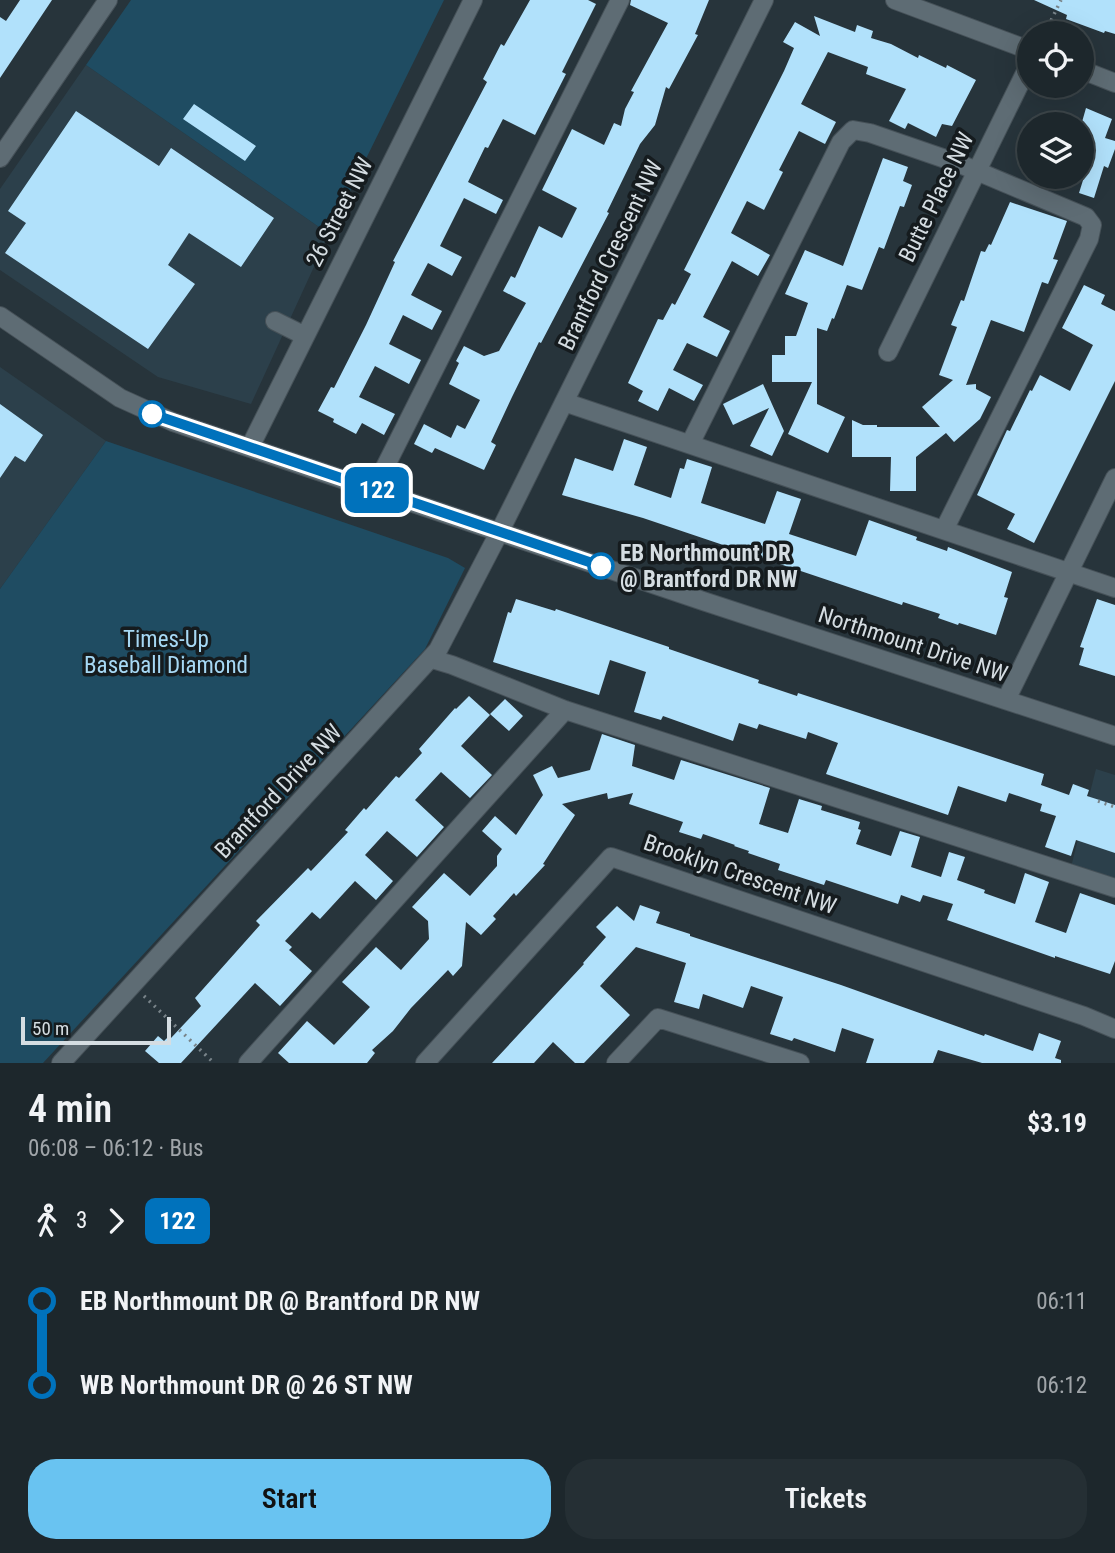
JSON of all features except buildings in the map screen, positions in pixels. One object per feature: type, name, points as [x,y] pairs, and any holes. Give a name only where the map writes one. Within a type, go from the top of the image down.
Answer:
[{"type":"street","points":[[2,150],[108,0]]},
{"type":"street","name":"26 Street NW","points":[[250,447],[473,0]]},
{"type":"street","points":[[374,489],[620,0]]},
{"type":"street","name":"Brantford Crescent NW","points":[[500,531],[764,0]]},
{"type":"street","points":[[895,0],[1017,46]]},
{"type":"street","points":[[1094,75],[1115,83]]},
{"type":"street","name":"Butte Place NW","points":[[888,352],[1017,89]]},
{"type":"street","points":[[691,444],[841,142],[853,130],[870,133],[976,170],[1086,217],[1092,225],[1089,239],[944,530]]},
{"type":"street","name":"Northmount Drive NW","points":[[0,316],[134,406],[173,422],[690,597],[1115,736]]},
{"type":"street","points":[[275,321],[305,336]]},
{"type":"street","points":[[564,402],[1115,588]]},
{"type":"street","points":[[1006,700],[1115,478]]},
{"type":"street","name":"Brantford Drive NW","points":[[61,1063],[432,659],[500,531]]},
{"type":"street","points":[[432,659],[565,709],[1115,888]]},
{"type":"street","points":[[248,1063],[565,709]]},
{"type":"street","name":"Brooklyn Crescent NW","points":[[425,1063],[611,857],[1115,1028]]},
{"type":"street","points":[[616,1063],[658,1018],[800,1063]]},
{"type":"path","points":[[1051,21],[1061,0]]},
{"type":"path","points":[[1098,801],[1115,807]]},
{"type":"path","points":[[132,986],[214,1063]]},
{"type":"shaded area","points":[[86,65],[329,234],[251,404],[158,377],[0,270],[0,189]]},
{"type":"shaded area","points":[[0,367],[106,441],[0,589]]},
{"type":"shaded area","points":[[1096,769],[1115,775],[1115,880],[1071,867]]},
{"type":"green space","points":[[131,0],[444,0],[329,234],[86,65]]},
{"type":"green space","name":"Times-Up Baseball Diamond","points":[[106,441],[448,558],[465,568],[425,649],[43,1063],[0,1063],[0,589]]},
{"type":"bus line","name":"122","points":[[152,414],[601,566]]},
{"type":"place","name":"EB Northmount DR @ Brantford DR NW","points":[[601,566]]}]
